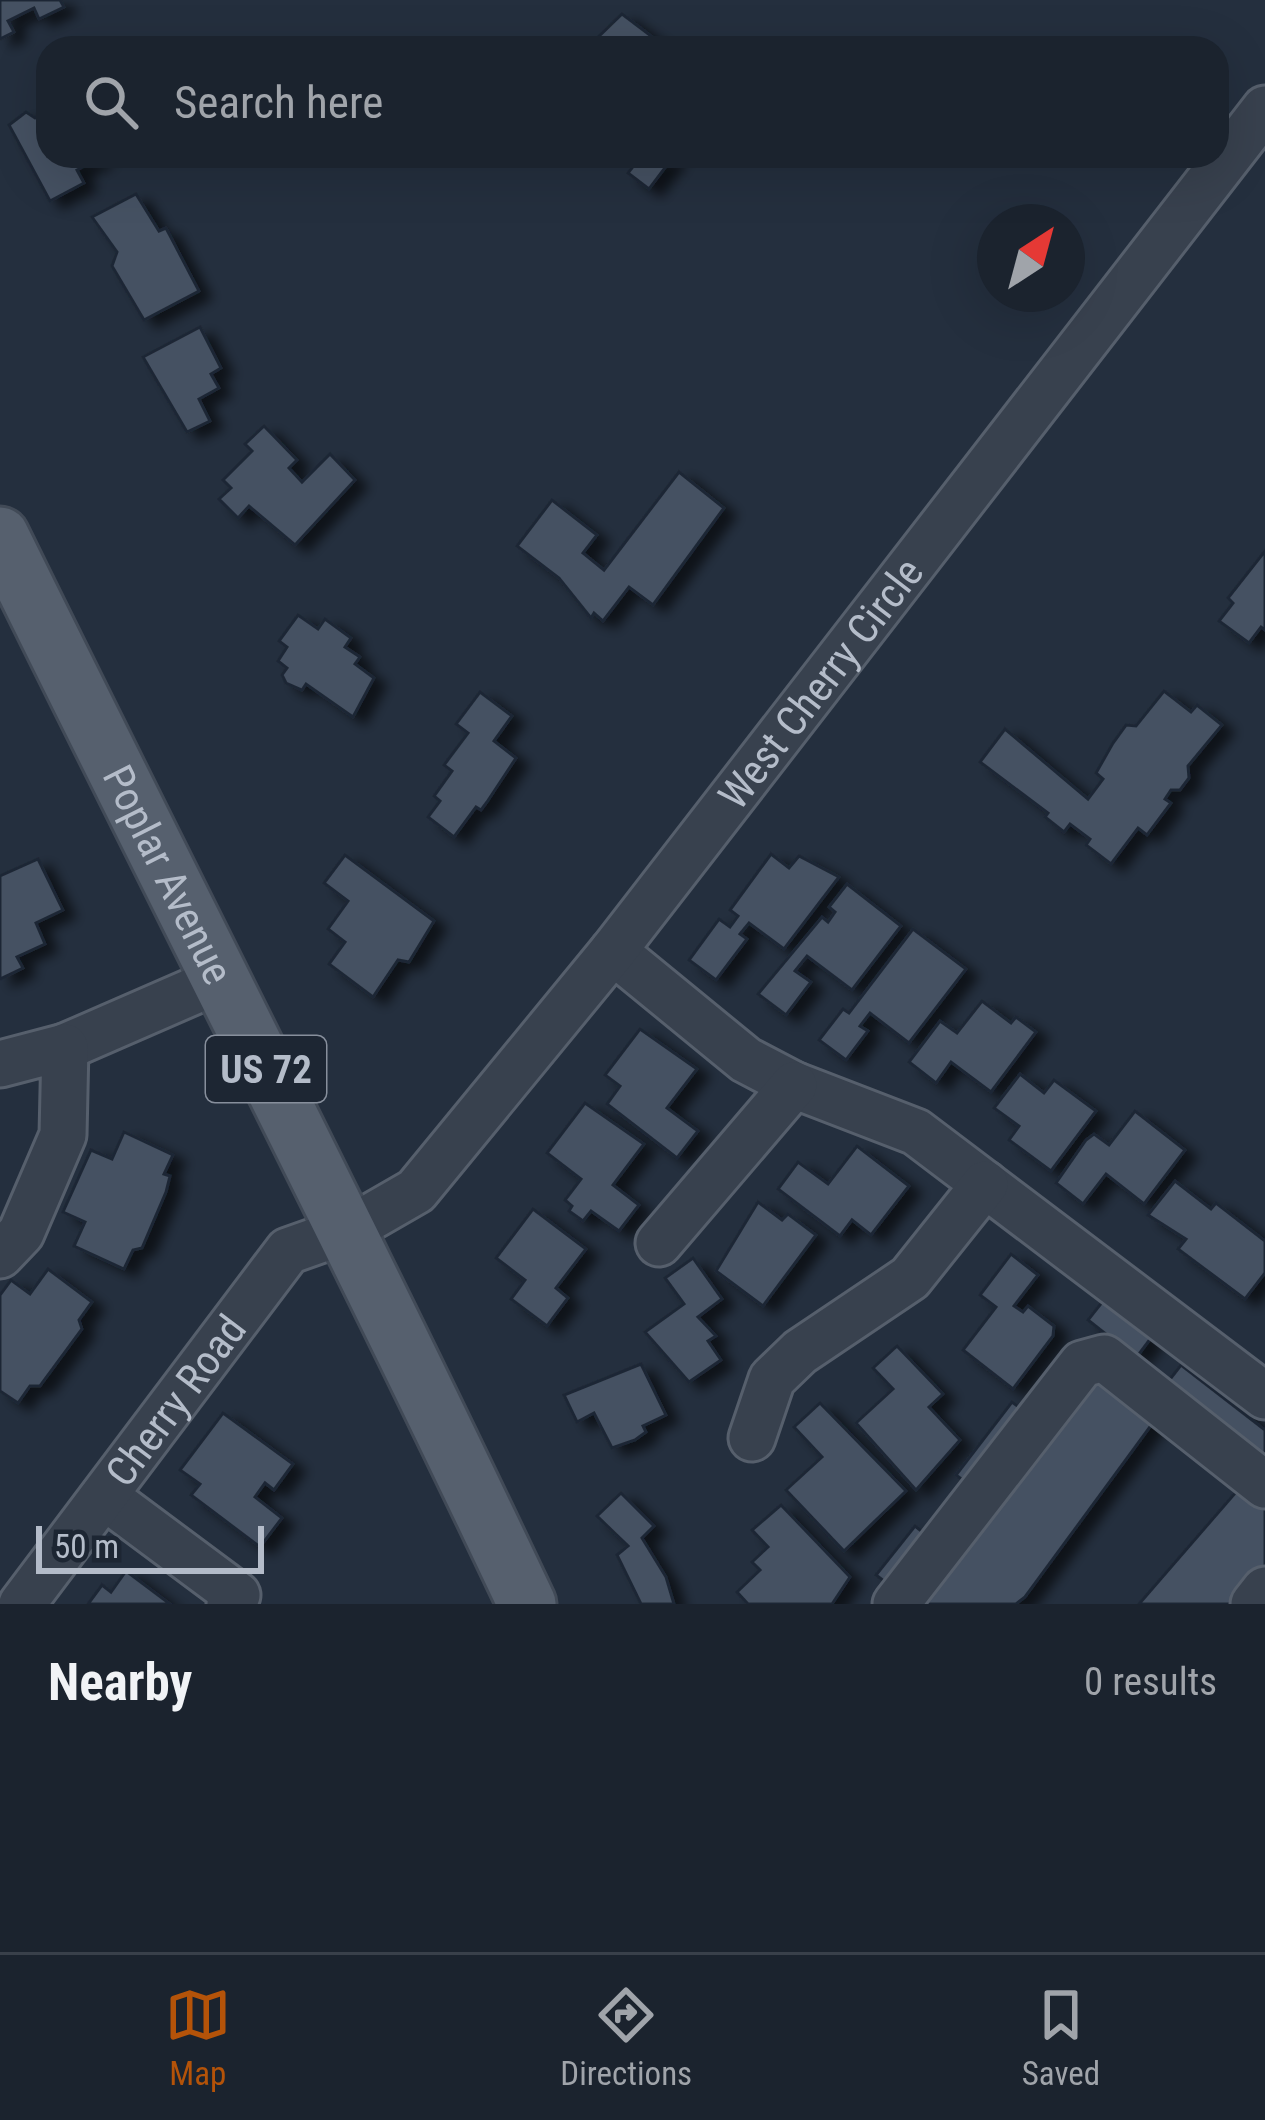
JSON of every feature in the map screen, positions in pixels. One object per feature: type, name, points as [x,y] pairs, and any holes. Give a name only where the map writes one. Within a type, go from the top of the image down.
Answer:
[{"type":"main road","name":"Poplar Avenue","points":[[0,536],[219,980],[350,1229],[527,1604]]},
{"type":"street","name":"West Cherry Circle","points":[[1229,155],[1265,109]]},
{"type":"street","name":"West Cherry Circle","points":[[350,1229],[416,1191],[613,951],[1219,168]]},
{"type":"street","points":[[613,951],[746,1060],[794,1085],[916,1132],[1265,1396]]},
{"type":"street","points":[[0,1064],[65,1047],[219,980]]},
{"type":"street","points":[[0,1255],[21,1233],[63,1135],[65,1047]]},
{"type":"street","points":[[659,1243],[794,1085]]},
{"type":"street","points":[[752,1438],[772,1379],[800,1352],[910,1278],[985,1184]]},
{"type":"street","name":"Cherry Road","points":[[22,1604],[289,1251],[350,1229]]},
{"type":"street","points":[[896,1604],[1082,1364],[1104,1358],[1265,1485]]},
{"type":"street","points":[[104,1496],[234,1600]]},
{"type":"street","points":[[1254,1604],[1265,1590]]},
{"type":"building","points":[[0,0],[60,0],[64,7],[39,19],[34,8],[8,21],[14,32],[0,39]]},
{"type":"building","points":[[622,14],[651,36],[599,36]]},
{"type":"building","points":[[26,112],[35,118],[36,168],[81,168],[77,170],[84,183],[50,201],[9,125]]},
{"type":"building","points":[[632,168],[665,168],[649,189],[628,173]]},
{"type":"building","points":[[136,194],[159,231],[166,228],[199,291],[144,320],[112,266],[117,252],[92,217]]},
{"type":"building","points":[[200,327],[221,368],[211,374],[219,388],[199,399],[210,421],[187,432],[143,357]]},
{"type":"building","points":[[264,426],[297,460],[289,468],[302,482],[330,454],[355,480],[295,545],[249,506],[238,518],[219,499],[231,488],[223,480],[252,451],[245,444]]},
{"type":"building","points":[[679,472],[724,508],[653,605],[629,587],[603,621],[594,613],[591,618],[559,578],[517,546],[552,500],[597,535],[583,553],[604,570]]},
{"type":"building","points":[[1265,551],[1265,630],[1261,627],[1249,643],[1219,621],[1233,603],[1228,598]]},
{"type":"building","points":[[298,615],[318,629],[325,619],[351,638],[345,647],[360,657],[355,664],[374,678],[353,717],[306,684],[302,690],[286,683],[282,675],[287,668],[278,661],[287,647],[279,641]]},
{"type":"building","points":[[1164,691],[1191,712],[1197,705],[1222,725],[1188,766],[1189,778],[1180,790],[1171,790],[1165,799],[1171,803],[1147,835],[1138,828],[1111,864],[1086,845],[1090,839],[1070,824],[1064,832],[1045,817],[1048,813],[980,762],[1005,729],[1088,799],[1103,779],[1096,773],[1113,743],[1126,725],[1136,726]]},
{"type":"building","points":[[480,692],[512,716],[494,741],[516,758],[481,810],[476,807],[454,837],[428,817],[440,801],[434,796],[452,771],[444,765],[468,733],[456,724]]},
{"type":"building","points":[[771,854],[789,868],[799,856],[839,877],[784,949],[749,923],[740,934],[747,939],[716,980],[689,960],[719,919],[730,927],[738,916],[730,910]]},
{"type":"building","points":[[345,855],[434,921],[409,962],[398,960],[373,997],[329,964],[345,942],[328,929],[348,901],[324,883]]},
{"type":"building","points":[[38,859],[63,910],[36,923],[45,944],[17,957],[23,968],[0,979],[0,876]]},
{"type":"building","points":[[847,884],[901,926],[852,990],[807,956],[795,971],[811,982],[786,1015],[758,994],[822,917],[828,922],[835,912],[829,907]]},
{"type":"building","points":[[913,929],[966,969],[909,1043],[870,1013],[860,1026],[868,1031],[846,1060],[819,1040],[843,1009],[849,1013]]},
{"type":"building","points":[[982,1001],[1011,1023],[1016,1017],[1036,1032],[991,1092],[951,1062],[936,1083],[909,1062],[940,1021],[957,1033]]},
{"type":"building","points":[[640,1029],[697,1069],[667,1108],[698,1131],[677,1158],[607,1104],[620,1086],[605,1075]]},
{"type":"building","points":[[1020,1074],[1044,1093],[1054,1080],[1096,1111],[1051,1171],[1009,1140],[1019,1126],[994,1108]]},
{"type":"building","points":[[585,1103],[644,1144],[613,1185],[639,1205],[619,1231],[591,1211],[583,1221],[569,1211],[572,1206],[565,1200],[581,1179],[547,1153]]},
{"type":"building","points":[[1135,1111],[1185,1150],[1144,1204],[1106,1174],[1083,1204],[1056,1183],[1086,1140],[1094,1134],[1109,1145]]},
{"type":"building","points":[[124,1132],[173,1155],[164,1174],[170,1176],[166,1192],[142,1248],[133,1250],[124,1269],[74,1246],[85,1222],[63,1212],[91,1150],[112,1159]]},
{"type":"building","points":[[857,1146],[909,1186],[871,1235],[852,1220],[840,1236],[778,1189],[798,1162],[828,1184]]},
{"type":"building","points":[[1175,1181],[1211,1209],[1216,1203],[1265,1241],[1265,1273],[1245,1299],[1178,1249],[1186,1239],[1148,1215]]},
{"type":"building","points":[[758,1202],[782,1220],[788,1214],[816,1235],[763,1306],[716,1271]]},
{"type":"building","points":[[533,1209],[586,1249],[556,1288],[568,1298],[547,1326],[511,1299],[525,1280],[496,1258]]},
{"type":"building","points":[[1011,1254],[1038,1275],[1014,1306],[1023,1312],[1028,1306],[1054,1326],[1053,1336],[1013,1389],[963,1350],[996,1307],[980,1295]]},
{"type":"building","points":[[693,1258],[722,1299],[698,1317],[716,1336],[708,1341],[721,1360],[689,1382],[645,1332],[684,1304],[665,1278]]},
{"type":"building","points":[[48,1269],[92,1302],[79,1320],[82,1329],[40,1386],[30,1386],[18,1403],[0,1391],[0,1295],[11,1280],[30,1294]]},
{"type":"building","points":[[1103,1301],[1151,1338],[1136,1358],[1088,1320]]},
{"type":"building","points":[[897,1346],[943,1394],[929,1407],[960,1440],[916,1490],[856,1423],[893,1389],[873,1368]]},
{"type":"building","points":[[641,1364],[666,1415],[643,1426],[646,1432],[635,1440],[612,1448],[594,1413],[577,1422],[564,1395]]},
{"type":"building","points":[[1181,1365],[1265,1430],[1265,1465],[1164,1387]]},
{"type":"building","points":[[1101,1372],[1158,1416],[1025,1597],[1016,1604],[917,1604]]},
{"type":"building","points":[[1012,1402],[1032,1417],[976,1490],[956,1475]]},
{"type":"building","points":[[820,1403],[906,1491],[844,1551],[786,1490],[822,1457],[794,1427]]},
{"type":"building","points":[[223,1413],[293,1464],[274,1490],[265,1483],[255,1497],[282,1518],[260,1547],[191,1495],[200,1484],[180,1470]]},
{"type":"building","points":[[1243,1484],[1265,1501],[1265,1568],[1250,1587],[1231,1604],[1139,1604]]},
{"type":"building","points":[[621,1493],[654,1526],[642,1538],[666,1577],[674,1604],[641,1604],[617,1555],[628,1546],[597,1516]]},
{"type":"building","points":[[781,1505],[850,1577],[832,1604],[748,1604],[737,1592],[760,1570],[752,1562],[768,1547],[752,1530]]},
{"type":"building","points":[[915,1526],[935,1542],[896,1590],[876,1575]]},
{"type":"building","points":[[126,1571],[170,1604],[88,1604],[102,1585],[111,1592]]}]
